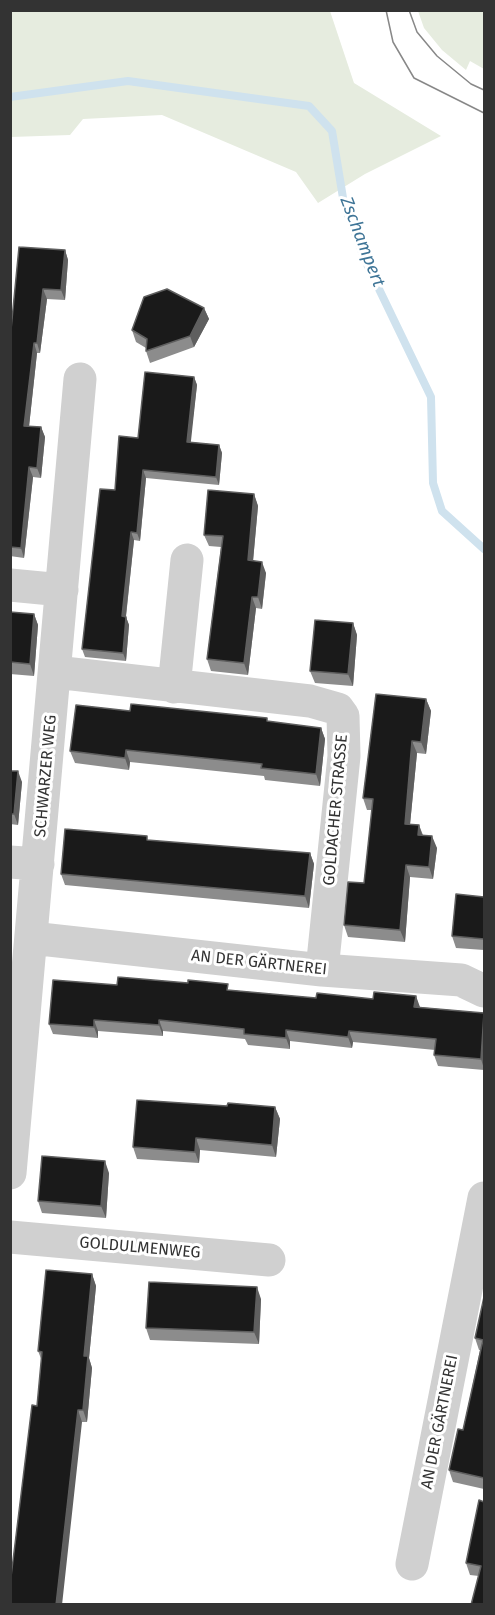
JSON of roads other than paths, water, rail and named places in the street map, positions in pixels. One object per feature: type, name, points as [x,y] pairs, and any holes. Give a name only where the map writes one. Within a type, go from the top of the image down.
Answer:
[{"type":"street","name":"SCHWARZER WEG","points":[[10,1173],[31,938],[24,863],[55,672],[80,379]]},
{"type":"street","points":[[174,687],[187,560]]},
{"type":"street","points":[[10,585],[62,590]]},
{"type":"street","name":"GOLDACHER STRASSE","points":[[55,672],[310,701],[338,709],[343,716],[344,756],[322,970]]},
{"type":"street","name":"AN DER GÄRTNEREI","points":[[31,938],[322,970],[461,980],[484,991]]},
{"type":"street","name":"AN DER GÄRTNEREI","points":[[412,1564],[484,1205]]},
{"type":"street","name":"GOLDULMENWEG","points":[[10,1237],[269,1260]]},
{"type":"waterway","name":"Zschampert","points":[[10,97],[128,81],[309,106],[332,131],[344,204],[365,260],[431,397],[433,483],[442,511],[484,549]]},
{"type":"tram line","points":[[386,10],[393,42],[414,78],[484,113]]},
{"type":"tram line","points":[[409,10],[417,32],[437,56],[471,84],[484,90]]}]
